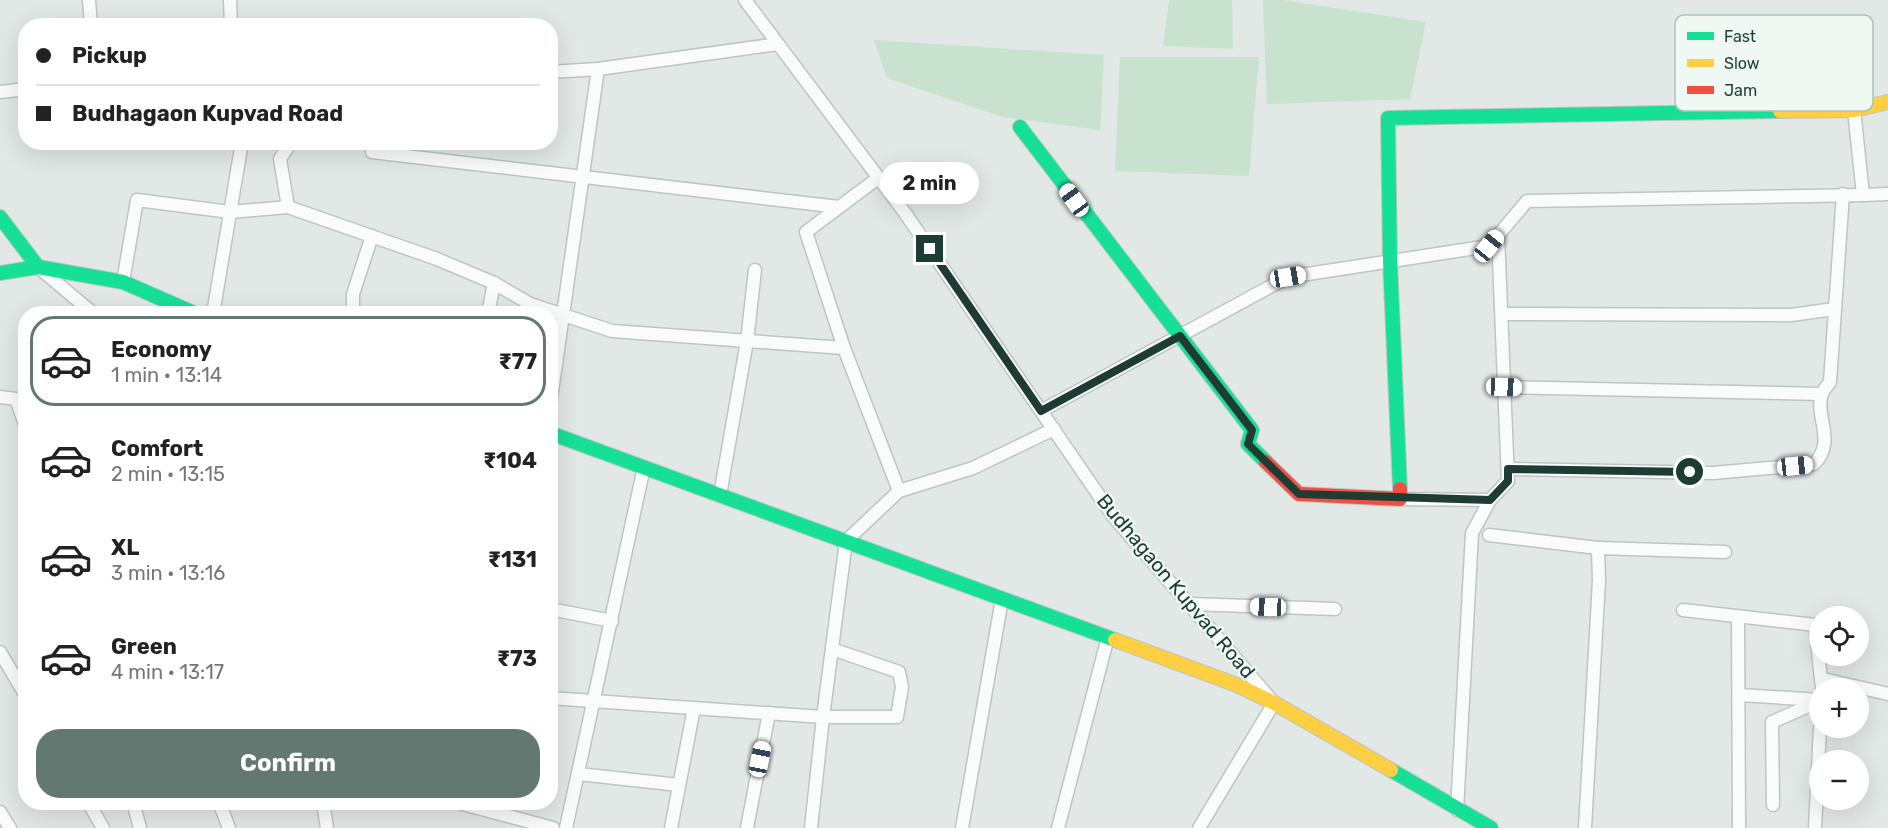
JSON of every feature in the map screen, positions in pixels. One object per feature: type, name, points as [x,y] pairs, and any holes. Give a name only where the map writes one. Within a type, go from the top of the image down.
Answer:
[{"type":"street","points":[[89,0],[90,18]]},
{"type":"street","points":[[230,0],[231,18]]},
{"type":"street","name":"Budhagaon Kupvad Road","points":[[745,0],[878,178],[1113,516],[1274,703]]},
{"type":"street","points":[[558,72],[598,69],[778,44]]},
{"type":"street","points":[[558,354],[598,69]]},
{"type":"street","points":[[0,92],[18,89]]},
{"type":"street","points":[[1873,106],[1888,102]]},
{"type":"street","points":[[1400,499],[1390,261],[1388,118],[1796,111]]},
{"type":"street","points":[[1854,111],[1863,195]]},
{"type":"street","points":[[1020,127],[1252,430],[1248,444],[1299,494],[1400,499],[1490,500]]},
{"type":"street","points":[[214,306],[241,150]]},
{"type":"street","points":[[286,150],[280,159],[288,207]]},
{"type":"street","points":[[372,150],[372,152],[839,207]]},
{"type":"street","points":[[878,178],[806,232],[844,348],[899,491]]},
{"type":"street","points":[[1508,469],[1713,473],[1814,464],[1821,457],[1825,443],[1821,394],[1830,382],[1834,309],[1838,299],[1843,194]]},
{"type":"street","points":[[1041,411],[1288,277],[1489,246],[1527,201],[1888,194]]},
{"type":"street","points":[[123,282],[137,200],[230,212],[288,207],[372,236],[494,283],[536,306]]},
{"type":"street","points":[[0,217],[38,267],[84,306]]},
{"type":"street","points":[[1457,810],[1472,533],[1490,500],[1508,481],[1498,235]]},
{"type":"street","points":[[353,306],[353,294],[372,236]]},
{"type":"street","points":[[0,273],[38,267],[123,282],[178,306]]},
{"type":"street","points":[[720,495],[747,341],[755,270]]},
{"type":"street","points":[[490,306],[494,283]]},
{"type":"street","points":[[1502,314],[1791,315],[1834,309]]},
{"type":"street","points":[[558,313],[612,331],[844,348]]},
{"type":"street","points":[[1504,387],[1821,394]]},
{"type":"street","points":[[0,397],[16,399],[18,405]]},
{"type":"street","points":[[811,828],[846,542],[899,491],[973,468],[1054,429]]},
{"type":"street","points":[[558,436],[1237,685],[1274,703],[1491,828]]},
{"type":"street","points":[[566,828],[644,467]]},
{"type":"street","points":[[1489,535],[1598,548],[1725,552]]},
{"type":"street","points":[[1585,828],[1599,580],[1598,548]]},
{"type":"street","points":[[963,828],[1002,599]]},
{"type":"street","points":[[1188,604],[1335,609]]},
{"type":"street","points":[[1683,610],[1815,625],[1821,678]]},
{"type":"street","points":[[558,611],[612,621]]},
{"type":"street","points":[[1738,618],[1739,828]]},
{"type":"street","points":[[1058,828],[1108,638]]},
{"type":"street","points":[[558,698],[823,717],[897,717],[902,687],[899,672],[832,649]]},
{"type":"street","points":[[0,652],[18,682]]},
{"type":"street","points":[[1869,691],[1888,694]]},
{"type":"street","points":[[1740,695],[1809,699]]},
{"type":"street","points":[[1199,828],[1274,703]]},
{"type":"street","points":[[1773,805],[1772,722],[1809,705]]},
{"type":"street","points":[[671,828],[694,708]]},
{"type":"street","points":[[747,828],[769,713]]},
{"type":"street","points":[[1815,828],[1820,738]]},
{"type":"street","points":[[579,774],[679,785]]},
{"type":"street","points":[[93,810],[103,828]]},
{"type":"street","points":[[135,810],[140,828]]},
{"type":"street","points":[[222,810],[229,828]]},
{"type":"street","points":[[324,810],[327,828]]},
{"type":"street","points":[[493,810],[553,828]]},
{"type":"street","points":[[0,812],[10,828]]},
{"type":"green space","points":[[1169,0],[1232,0],[1233,49],[1163,46]]},
{"type":"green space","points":[[1263,0],[1283,0],[1426,22],[1410,99],[1267,104]]},
{"type":"green space","points":[[874,40],[1104,55],[1100,130],[1002,117],[887,78]]},
{"type":"green space","points":[[1120,57],[1259,57],[1249,176],[1115,171]]},
{"type":"traffic: fast","points":[[1400,489],[1390,261],[1388,118],[1780,111]]},
{"type":"traffic: fast","points":[[1020,127],[1252,430],[1248,444],[1266,462]]},
{"type":"traffic: fast","points":[[0,217],[38,267]]},
{"type":"traffic: fast","points":[[0,273],[38,267],[123,282],[178,306]]},
{"type":"traffic: fast","points":[[558,436],[1115,640]]},
{"type":"traffic: fast","points":[[1391,770],[1491,828]]},
{"type":"traffic: slow","points":[[1873,106],[1888,102]]},
{"type":"traffic: slow","points":[[1115,640],[1237,685],[1274,703],[1391,770]]},
{"type":"traffic: jam","points":[[1266,462],[1299,494],[1400,499],[1400,489]]},
{"type":"route","points":[[930,249],[1041,411],[1180,336],[1252,430],[1248,444],[1299,494],[1400,499],[1490,500],[1508,481],[1508,469],[1690,472]]}]
